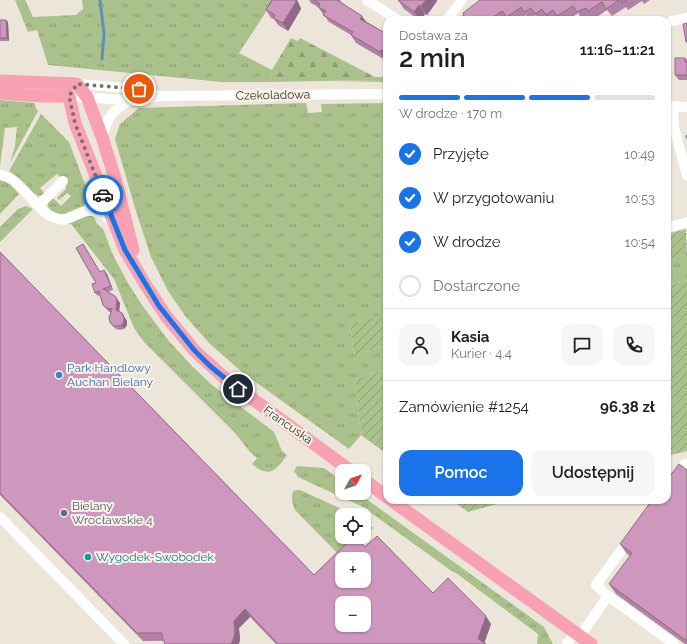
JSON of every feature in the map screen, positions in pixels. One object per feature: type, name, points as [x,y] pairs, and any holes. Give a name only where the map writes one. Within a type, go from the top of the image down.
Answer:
[{"type":"main road","name":"Czekoladowa","points":[[0,81],[77,84]]},
{"type":"main road","points":[[77,84],[87,97],[102,137],[115,178],[137,269]]},
{"type":"main road","name":"Czekoladowa","points":[[0,93],[41,96],[69,96]]},
{"type":"main road","points":[[69,96],[75,123],[113,221],[125,250],[137,269]]},
{"type":"main road","name":"Francuska","points":[[137,269],[159,306],[179,333],[210,366],[247,396],[341,464]]},
{"type":"main road","points":[[371,485],[383,494]]},
{"type":"main road","points":[[397,504],[590,644]]},
{"type":"street","points":[[367,0],[392,16]]},
{"type":"street","points":[[450,16],[462,0]]},
{"type":"street","points":[[672,21],[687,18]]},
{"type":"street","points":[[69,96],[77,84]]},
{"type":"street","name":"Czekoladowa","points":[[77,84],[139,89],[159,96]]},
{"type":"street","name":"Czekoladowa","points":[[69,96],[138,101],[159,96],[383,94]]},
{"type":"street","points":[[102,137],[107,121],[113,111],[129,101]]},
{"type":"street","points":[[671,106],[687,107]]},
{"type":"street","points":[[671,111],[687,176]]},
{"type":"street","points":[[0,175],[14,180],[45,213],[59,220],[69,218],[88,210],[99,213],[113,221]]},
{"type":"street","points":[[38,206],[62,181]]},
{"type":"street","points":[[88,210],[100,187]]},
{"type":"street","points":[[671,227],[687,222]]},
{"type":"street","points":[[671,483],[685,464],[687,466]]},
{"type":"street","points":[[0,517],[124,644]]},
{"type":"street","points":[[636,530],[596,585],[608,596],[674,644]]},
{"type":"street","points":[[567,644],[578,634],[608,596]]},
{"type":"green space","points":[[15,0],[25,0],[33,17],[76,15],[83,9],[82,0],[274,0],[239,53],[272,70],[270,82],[222,82],[48,65],[37,30],[28,32]]},
{"type":"green space","points":[[291,38],[298,41],[300,38],[375,77],[375,80],[270,82],[272,70]]},
{"type":"green space","points":[[375,77],[383,77],[383,82],[333,81],[375,80]]},
{"type":"green space","points":[[0,100],[35,103],[38,111],[10,163],[15,146],[17,127],[5,128],[0,166]]},
{"type":"green space","points":[[306,103],[308,113],[322,112],[321,104],[383,103],[383,315],[350,325],[354,355],[383,346],[383,370],[355,379],[361,435],[349,449],[243,373],[210,344],[186,317],[168,291],[151,257],[115,139],[120,124],[139,108]]},
{"type":"green space","points":[[41,114],[69,142],[86,187],[85,194],[88,202],[83,206],[64,214],[51,211],[48,206],[49,199],[54,199],[61,206],[71,196],[67,193],[59,200],[57,198],[66,189],[66,183],[57,174],[40,188],[45,194],[39,196],[31,191],[9,171]]},
{"type":"green space","points":[[0,180],[8,182],[19,194],[0,214]]},
{"type":"green space","points":[[26,206],[33,209],[0,242],[0,227],[18,209]]},
{"type":"green space","points":[[93,215],[97,224],[103,229],[113,255],[128,283],[168,340],[212,385],[274,432],[282,451],[287,455],[280,465],[272,471],[263,471],[252,464],[257,458],[250,452],[235,433],[144,342],[134,328],[114,279],[71,224],[65,224]]},
{"type":"green space","points":[[686,229],[687,254],[671,259],[671,233]]},
{"type":"green space","points":[[687,254],[687,280],[671,285],[671,259]]},
{"type":"green space","points":[[687,280],[687,451],[671,455],[671,285]]},
{"type":"green space","points":[[383,315],[383,346],[354,355],[350,324]]},
{"type":"green space","points":[[383,370],[383,451],[361,435],[355,379]]},
{"type":"green space","points":[[297,466],[324,468],[335,476],[335,494],[298,477],[294,471]]},
{"type":"green space","points":[[300,490],[340,508],[335,508],[335,544],[358,544],[350,552],[336,552],[295,510],[292,496],[293,491]]},
{"type":"green space","points":[[348,500],[368,500],[544,627],[553,644],[537,644],[538,634],[371,513],[371,508],[363,507]]},
{"type":"green space","points":[[457,504],[497,504],[468,512]]},
{"type":"building","points":[[272,0],[295,0],[296,2],[283,23],[273,18],[275,15],[266,10]]},
{"type":"building","points":[[314,0],[337,0],[362,16],[360,19],[383,32],[383,51],[381,50],[380,52],[351,35],[353,32],[323,15],[326,11],[318,7],[320,4]]},
{"type":"building","points":[[398,0],[426,0],[421,6],[419,5],[414,12]]},
{"type":"building","points":[[480,0],[619,0],[606,9],[602,2],[588,11],[586,8],[577,12],[573,6],[557,16],[553,10],[546,15],[542,9],[535,14],[531,8],[524,12],[521,7],[508,16],[506,16],[502,11],[495,16],[462,16],[464,15],[463,13]]},
{"type":"building","points":[[0,20],[6,20],[7,38],[0,38]]},
{"type":"building","points":[[687,23],[687,42],[686,42],[683,24]]},
{"type":"building","points":[[675,58],[685,58],[685,62],[687,62],[687,75],[675,75]]},
{"type":"building","points":[[83,244],[100,272],[104,270],[111,286],[103,289],[115,296],[117,299],[116,310],[122,313],[124,317],[122,325],[113,326],[109,318],[112,309],[106,308],[103,305],[99,291],[95,293],[92,284],[96,283],[76,248]]},
{"type":"building","name":"Park Handlowy Auchan Bielany","points":[[0,252],[314,575],[335,555],[335,588],[371,588],[371,552],[338,552],[346,544],[362,544],[365,547],[368,544],[371,544],[371,542],[377,536],[433,593],[448,578],[486,616],[478,639],[486,644],[278,644],[245,609],[234,621],[235,633],[231,644],[165,644],[162,633],[137,633],[0,493]]},
{"type":"building","points":[[679,464],[687,470],[687,641],[609,584],[632,553],[620,544],[649,504],[671,504],[671,475]]},
{"type":"waterway","points":[[100,0],[104,33],[102,59]]},
{"type":"way so far","points":[[103,195],[75,123],[69,96],[77,84],[139,89]]},
{"type":"place","name":"Park Handlowy Auchan Bielany","points":[[59,375]]},
{"type":"place","name":"Bielany Wrocławskie 4","points":[[64,513]]},
{"type":"place","name":"Wygodek-Swobodek","points":[[88,557]]},
{"type":"route","points":[[103,195],[125,250],[159,306],[194,350],[210,366],[238,389]]}]
